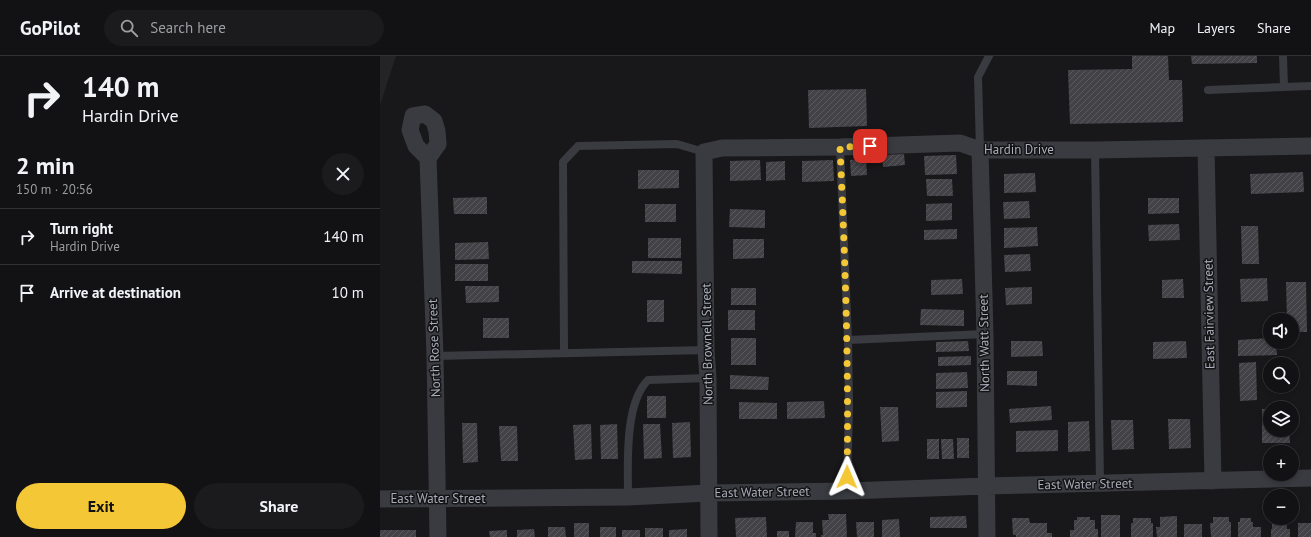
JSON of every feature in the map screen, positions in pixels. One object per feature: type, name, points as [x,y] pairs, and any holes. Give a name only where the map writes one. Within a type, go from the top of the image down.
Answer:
[{"type":"street","name":"Hardin Drive","points":[[704,152],[722,148],[840,147],[960,143],[980,150],[1095,150],[1311,146]]},
{"type":"street","name":"East Fairview Street","points":[[1206,148],[1213,481]]},
{"type":"street","name":"North Watt Street","points":[[980,150],[985,334],[986,537]]},
{"type":"street","name":"North Brownell Street","points":[[704,152],[709,537]]},
{"type":"street","name":"North Rose Street","points":[[428,158],[435,356],[438,537]]},
{"type":"street","name":"East Water Street","points":[[380,499],[628,497],[709,493],[847,491],[1311,478]]},
{"type":"lane","points":[[980,150],[978,77],[989,56]]},
{"type":"lane","points":[[1284,56],[1284,87]]},
{"type":"lane","points":[[1208,90],[1311,86]]},
{"type":"lane","points":[[564,352],[563,162],[578,146],[677,144],[704,152]]},
{"type":"lane","points":[[840,147],[848,340],[849,406],[847,491]]},
{"type":"lane","points":[[1095,150],[1100,483]]},
{"type":"lane","points":[[848,340],[985,334]]},
{"type":"lane","points":[[435,356],[706,350]]},
{"type":"lane","points":[[628,497],[628,458],[631,418],[642,386],[648,380],[708,378]]},
{"type":"shaded area","points":[[380,56],[396,56],[380,105]]},
{"type":"building","points":[[1132,56],[1168,56],[1169,80],[1182,80],[1183,122],[1070,124],[1068,70],[1132,69]]},
{"type":"building","points":[[1191,56],[1257,56],[1257,63],[1192,64]]},
{"type":"building","points":[[866,89],[867,126],[809,128],[808,90]]},
{"type":"building","points":[[904,154],[905,165],[883,167],[882,155]]},
{"type":"building","points":[[956,155],[957,174],[925,175],[924,156]]},
{"type":"building","points":[[866,159],[867,175],[851,176],[850,160]]},
{"type":"building","points":[[760,160],[761,180],[730,181],[730,161]]},
{"type":"building","points":[[833,160],[834,181],[802,182],[802,161]]},
{"type":"building","points":[[785,161],[785,180],[766,181],[766,162]]},
{"type":"building","points":[[638,170],[679,170],[679,188],[638,189]]},
{"type":"building","points":[[1303,172],[1304,192],[1251,194],[1250,174]]},
{"type":"building","points":[[1035,173],[1036,192],[1004,193],[1004,174]]},
{"type":"building","points":[[926,179],[952,179],[953,196],[927,196]]},
{"type":"building","points":[[487,197],[487,214],[454,214],[453,198]]},
{"type":"building","points":[[1148,198],[1179,198],[1179,213],[1148,214]]},
{"type":"building","points":[[1029,201],[1030,218],[1004,219],[1003,202]]},
{"type":"building","points":[[952,203],[952,220],[926,221],[926,204]]},
{"type":"building","points":[[645,204],[676,204],[676,222],[645,222]]},
{"type":"building","points":[[730,209],[765,210],[765,228],[729,227]]},
{"type":"building","points":[[1179,224],[1180,240],[1149,241],[1148,225]]},
{"type":"building","points":[[1241,226],[1258,226],[1259,264],[1242,264]]},
{"type":"building","points":[[1037,227],[1038,246],[1004,248],[1004,228]]},
{"type":"building","points":[[957,229],[957,239],[924,240],[924,230]]},
{"type":"building","points":[[648,238],[681,238],[681,258],[648,258]]},
{"type":"building","points":[[733,239],[764,239],[764,258],[733,259]]},
{"type":"building","points":[[488,242],[489,259],[455,260],[455,243]]},
{"type":"building","points":[[1030,254],[1031,271],[1005,272],[1004,255]]},
{"type":"building","points":[[632,261],[682,261],[682,274],[632,273]]},
{"type":"building","points":[[455,264],[488,264],[488,281],[455,281]]},
{"type":"building","points":[[1267,278],[1268,301],[1241,302],[1240,279]]},
{"type":"building","points":[[962,279],[963,294],[931,295],[931,280]]},
{"type":"building","points":[[1183,279],[1184,298],[1162,298],[1162,280]]},
{"type":"building","points":[[1286,282],[1306,282],[1307,332],[1299,332],[1299,313],[1287,313]]},
{"type":"building","points":[[465,286],[499,286],[499,302],[466,303]]},
{"type":"building","points":[[1032,287],[1032,304],[1006,305],[1005,288]]},
{"type":"building","points":[[731,288],[756,288],[756,305],[731,305]]},
{"type":"building","points":[[647,300],[664,300],[664,322],[647,322]]},
{"type":"building","points":[[921,309],[964,310],[964,326],[920,325]]},
{"type":"building","points":[[728,310],[755,310],[755,330],[728,330]]},
{"type":"building","points":[[483,318],[509,318],[509,338],[483,338]]},
{"type":"building","points":[[731,338],[756,338],[756,365],[731,365]]},
{"type":"building","points":[[1263,338],[1263,349],[1277,349],[1277,355],[1238,356],[1238,340]]},
{"type":"building","points":[[968,341],[969,351],[936,352],[936,342]]},
{"type":"building","points":[[1011,341],[1042,341],[1043,356],[1011,357]]},
{"type":"building","points":[[1186,341],[1187,358],[1153,359],[1153,342]]},
{"type":"building","points":[[971,356],[971,365],[938,366],[938,357]]},
{"type":"building","points":[[1256,362],[1257,400],[1240,401],[1239,363]]},
{"type":"building","points":[[1007,371],[1037,371],[1037,386],[1007,385]]},
{"type":"building","points":[[967,372],[968,388],[936,389],[936,373]]},
{"type":"building","points":[[730,375],[769,377],[768,390],[730,389]]},
{"type":"building","points":[[967,391],[967,407],[936,408],[936,392]]},
{"type":"building","points":[[647,396],[666,396],[666,418],[647,418]]},
{"type":"building","points":[[824,401],[825,418],[787,419],[787,402]]},
{"type":"building","points":[[739,402],[777,403],[777,419],[739,419]]},
{"type":"building","points":[[1051,406],[1052,420],[1010,423],[1009,409]]},
{"type":"building","points":[[880,407],[898,407],[899,441],[882,442]]},
{"type":"building","points":[[1263,409],[1263,437],[1290,437],[1290,443],[1262,443]]},
{"type":"building","points":[[1168,419],[1190,419],[1191,448],[1169,449]]},
{"type":"building","points":[[1111,420],[1133,420],[1134,449],[1112,450]]},
{"type":"building","points":[[1089,421],[1090,451],[1068,452],[1068,422]]},
{"type":"building","points":[[690,422],[691,457],[673,458],[672,423]]},
{"type":"building","points":[[462,423],[477,423],[478,462],[463,463]]},
{"type":"building","points":[[591,424],[592,459],[575,460],[573,425]]},
{"type":"building","points":[[617,424],[618,459],[601,459],[600,425]]},
{"type":"building","points":[[643,424],[660,424],[662,458],[644,459]]},
{"type":"building","points":[[499,426],[517,426],[518,461],[501,461]]},
{"type":"building","points":[[1058,430],[1058,451],[1016,452],[1016,431]]},
{"type":"building","points":[[957,438],[969,438],[969,458],[957,458]]},
{"type":"building","points":[[927,439],[939,439],[939,459],[927,459]]},
{"type":"building","points":[[941,439],[953,439],[954,459],[942,459]]},
{"type":"building","points":[[828,514],[846,514],[847,537],[821,537],[821,535],[823,535],[822,520],[829,520]]},
{"type":"building","points":[[1101,515],[1120,515],[1120,537],[1101,537]]},
{"type":"building","points":[[966,516],[967,528],[930,528],[930,517]]},
{"type":"building","points":[[1177,516],[1177,537],[1157,537],[1156,527],[1160,527],[1160,517]]},
{"type":"building","points":[[766,517],[767,537],[736,537],[735,518]]},
{"type":"building","points":[[1077,517],[1090,517],[1090,520],[1095,520],[1095,529],[1098,529],[1098,537],[1070,537],[1070,530],[1074,530],[1074,520],[1077,520]]},
{"type":"building","points":[[1213,517],[1229,517],[1229,522],[1231,522],[1231,537],[1211,537],[1210,523],[1213,523]]},
{"type":"building","points":[[1012,518],[1029,518],[1030,523],[1047,523],[1047,533],[1052,533],[1052,537],[1016,537],[1016,535],[1013,535]]},
{"type":"building","points":[[1133,518],[1151,518],[1151,523],[1153,523],[1153,537],[1131,537],[1131,523],[1133,523]]},
{"type":"building","points":[[1240,518],[1251,518],[1253,527],[1261,527],[1261,537],[1238,537],[1238,522],[1240,522]]},
{"type":"building","points":[[899,519],[900,537],[882,537],[882,520]]},
{"type":"building","points":[[796,522],[813,522],[813,533],[816,533],[816,537],[795,537]]},
{"type":"building","points":[[856,522],[874,522],[874,537],[857,537]]},
{"type":"building","points":[[574,523],[589,523],[589,537],[574,537]]},
{"type":"building","points":[[1299,523],[1311,523],[1311,537],[1298,537]]},
{"type":"building","points":[[1184,524],[1202,524],[1202,537],[1184,537]]},
{"type":"building","points":[[1272,525],[1287,525],[1287,529],[1290,529],[1290,537],[1271,537]]},
{"type":"building","points":[[548,527],[565,527],[566,537],[548,537]]},
{"type":"building","points":[[600,527],[616,527],[616,537],[600,537]]},
{"type":"building","points":[[645,528],[663,528],[663,537],[645,537]]},
{"type":"building","points":[[534,529],[535,537],[517,537],[517,530]]},
{"type":"building","points":[[687,529],[687,537],[669,537],[669,530]]},
{"type":"building","points":[[380,530],[416,530],[416,537],[380,537]]},
{"type":"building","points":[[507,530],[507,537],[490,537],[489,531]]},
{"type":"building","points":[[622,530],[640,530],[640,537],[622,537]]},
{"type":"building","points":[[777,531],[789,531],[789,537],[777,537]]},
{"type":"route","points":[[847,477],[849,406],[848,340],[840,147],[870,146]]}]
